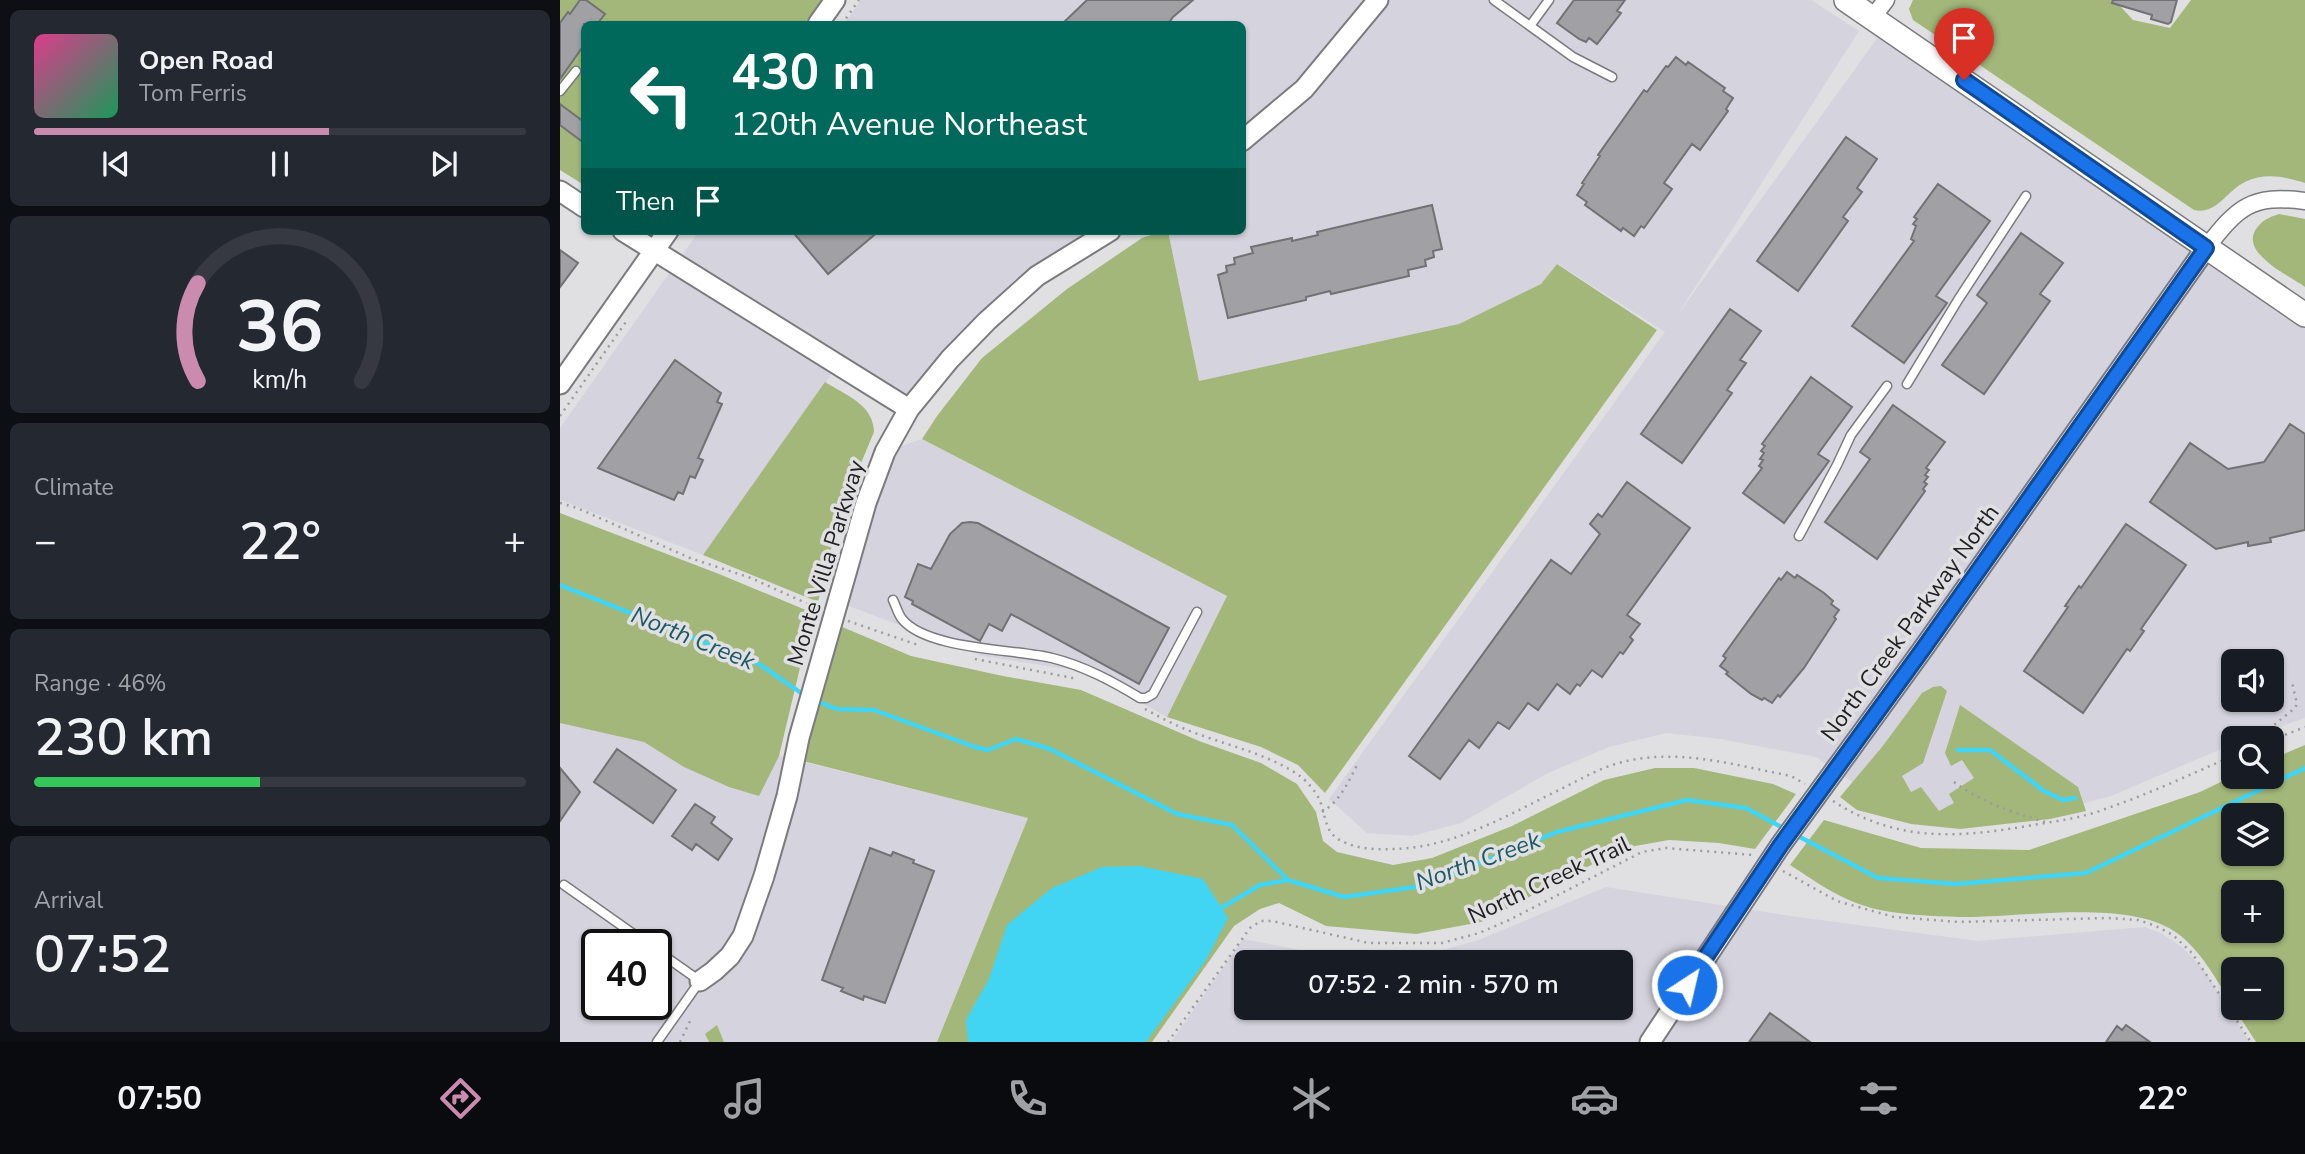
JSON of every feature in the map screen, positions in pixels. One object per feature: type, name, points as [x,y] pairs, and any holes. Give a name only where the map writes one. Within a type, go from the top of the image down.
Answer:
[{"type":"main road","points":[[1846,0],[1882,15],[2206,248],[2305,315]]},
{"type":"street","points":[[820,21],[835,0]]},
{"type":"street","points":[[1246,138],[1304,89],[1378,0]]},
{"type":"street","points":[[560,191],[581,205]]},
{"type":"street","points":[[2206,248],[2224,225],[2241,210],[2262,199],[2305,201]]},
{"type":"street","points":[[629,235],[909,410]]},
{"type":"street","points":[[560,384],[665,235]]},
{"type":"street","name":"Monte Villa Parkway","points":[[700,981],[730,956],[743,936],[787,796],[799,738],[866,503],[886,452],[909,410],[950,359],[987,321],[1037,276],[1104,235]]},
{"type":"street","name":"North Creek Parkway North","points":[[1654,1035],[1780,846],[1923,649],[2206,248]]},
{"type":"lane","points":[[1494,0],[1573,57],[1612,77]]},
{"type":"lane","points":[[1530,26],[1549,0]]},
{"type":"lane","points":[[560,91],[576,71]]},
{"type":"lane","points":[[1908,384],[1958,300],[2026,196]]},
{"type":"lane","points":[[1799,536],[1851,435],[1887,386]]},
{"type":"lane","points":[[893,600],[902,619],[926,635],[983,650],[1030,654],[1086,668],[1140,698],[1153,694],[1197,612]]},
{"type":"lane","points":[[564,885],[626,929]]},
{"type":"lane","points":[[657,1042],[700,981],[672,961]]},
{"type":"path","points":[[844,21],[859,0]]},
{"type":"path","points":[[2273,726],[2297,704],[2291,682]]},
{"type":"path","points":[[2284,735],[2305,727]]},
{"type":"path","points":[[1303,778],[1320,799],[1330,834],[1345,843],[1378,850],[1418,849],[1440,844],[1488,824],[1597,771],[1619,763],[1658,755],[1693,757],[1742,766],[1791,776],[1805,784]]},
{"type":"path","points":[[1834,802],[1856,816],[1874,823],[1926,834],[1999,831],[2104,810],[2221,761]]},
{"type":"path","points":[[1322,812],[1340,795],[1357,765]]},
{"type":"path","points":[[1954,782],[1968,792],[2016,813],[2048,823]]},
{"type":"path","name":"North Creek Trail","points":[[1168,1042],[1250,928],[1261,921],[1272,921],[1369,943],[1442,943],[1479,933],[1509,920],[1642,852],[1666,848],[1754,855]]},
{"type":"path","points":[[1780,870],[1837,901],[1894,917],[1959,922],[2108,918],[2138,920],[2156,926],[2173,935],[2192,953],[2251,1042]]},
{"type":"path","points":[[680,1042],[692,1017]]},
{"type":"shaded area","points":[[861,0],[1811,0],[1859,31],[1676,317],[1886,26],[2305,316],[2305,718],[2283,726],[2221,726],[2221,749],[2111,796],[2073,806],[1951,821],[1868,793],[1816,757],[1720,739],[1666,733],[1609,747],[1548,773],[1461,823],[1412,836],[1367,833],[1329,799],[1665,332],[1558,264],[1541,284],[1459,324],[1199,381],[1169,235],[1246,235],[1246,21],[846,21]]},
{"type":"shaded area","points":[[696,235],[1085,235],[1015,280],[907,398],[843,358],[703,555],[560,500],[560,428]]},
{"type":"shaded area","points":[[922,439],[1227,596],[1167,717],[1086,672],[983,656],[843,604],[885,452]]},
{"type":"shaded area","points":[[560,701],[1028,818],[937,1042],[560,1042]]},
{"type":"shaded area","points":[[1606,887],[1798,917],[1978,941],[2145,927],[2161,933],[2183,948],[2204,970],[2221,997],[2221,1020],[2236,1020],[2250,1042],[1171,1042],[1234,952],[1234,1020],[1633,1020],[1633,950],[1443,950],[1476,941]]},
{"type":"shaded area","points":[[1243,939],[1300,950],[1235,950]]},
{"type":"green space","points":[[560,0],[822,0],[806,21],[581,21],[581,183],[560,170]]},
{"type":"green space","points":[[1913,0],[2120,0],[2120,6],[2133,20],[2170,28],[2191,0],[2305,0],[2305,183],[2275,176],[2260,177],[2238,186],[2209,209],[2194,210],[1913,20],[1909,9]]},
{"type":"green space","points":[[2279,214],[2305,219],[2305,287],[2268,263],[2255,246],[2253,238],[2256,229],[2264,221]]},
{"type":"green space","points":[[1169,235],[1199,381],[1459,324],[1541,284],[1557,264],[1657,330],[1325,793],[1298,765],[1261,747],[1167,717],[1227,596],[922,439],[982,358],[1067,289],[1142,238]]},
{"type":"green space","points":[[825,382],[850,396],[864,408],[873,423],[874,432],[840,513],[818,602],[703,555]]},
{"type":"green space","points":[[560,513],[813,613],[779,756],[759,796],[729,787],[684,767],[644,742],[560,723]]},
{"type":"green space","points":[[840,626],[911,656],[1081,690],[1199,741],[1261,763],[1297,784],[1316,812],[1323,841],[1337,852],[1393,865],[1432,858],[1512,826],[1604,780],[1655,768],[1694,768],[1773,784],[1796,794],[1755,849],[1719,843],[1669,840],[1624,848],[1481,922],[1416,934],[1326,926],[1279,903],[1260,909],[1234,926],[1152,1042],[937,1042],[1028,818],[803,761]]},
{"type":"green space","points":[[1941,686],[1947,691],[1923,763],[1902,776],[1911,792],[1921,787],[1939,811],[1954,803],[1949,794],[1974,778],[1962,760],[1951,766],[1945,753],[1960,705],[2078,787],[2086,811],[2050,819],[1960,829],[1911,824],[1857,810],[1840,797],[1922,693]]},
{"type":"green space","points":[[2305,745],[2305,1042],[2256,1042],[2242,1020],[2284,1020],[2284,957],[2221,957],[2221,988],[2184,938],[2153,921],[2128,915],[2071,912],[1959,917],[1890,912],[1843,898],[1790,865],[1824,820],[1921,848],[2029,850],[2200,792],[2221,782],[2221,789],[2284,789],[2284,754]]},
{"type":"green space","points":[[717,1025],[724,1042],[709,1042],[705,1034]]},
{"type":"water","points":[[1140,866],[1203,879],[1228,918],[1206,960],[1146,1042],[968,1042],[966,1020],[989,979],[1007,925],[1052,888],[1102,867]]},
{"type":"building","points":[[580,0],[586,0],[605,14],[599,21],[581,21],[581,49],[560,79],[560,23],[568,12],[570,14]]},
{"type":"building","points":[[1087,0],[1193,0],[1170,21],[1065,21]]},
{"type":"building","points":[[1574,0],[1625,0],[1617,11],[1621,13],[1597,44],[1589,38],[1586,42],[1579,39],[1557,23]]},
{"type":"building","points":[[2113,0],[2177,0],[2171,22],[2168,24],[2151,19],[2152,15],[2112,3]]},
{"type":"building","points":[[1676,57],[1686,65],[1688,62],[1725,88],[1723,91],[1733,98],[1726,109],[1728,111],[1700,150],[1692,144],[1664,183],[1672,189],[1644,228],[1641,226],[1634,236],[1623,228],[1621,231],[1585,205],[1587,202],[1577,195],[1600,156],[1598,155],[1644,90],[1647,92]]},
{"type":"building","points":[[560,104],[581,120],[581,141],[560,125]]},
{"type":"building","points":[[1846,137],[1877,159],[1857,188],[1862,192],[1843,217],[1848,221],[1798,291],[1757,261]]},
{"type":"building","points":[[1938,184],[1990,221],[1936,296],[1947,303],[1904,363],[1852,326],[1914,241],[1911,239],[1916,226],[1913,224],[1917,219],[1914,217]]},
{"type":"building","points":[[1432,205],[1442,249],[1433,251],[1434,257],[1425,260],[1426,266],[1408,270],[1409,276],[1331,294],[1330,291],[1306,297],[1306,300],[1228,318],[1218,275],[1227,272],[1226,266],[1235,264],[1234,258],[1253,253],[1251,247],[1318,235],[1317,232]]},
{"type":"building","points":[[2021,233],[2063,263],[2040,294],[2050,301],[1984,394],[1942,365],[1987,303],[1977,295]]},
{"type":"building","points":[[795,235],[874,235],[828,274]]},
{"type":"building","points":[[560,250],[578,263],[560,287]]},
{"type":"building","points":[[1730,309],[1761,331],[1740,360],[1746,363],[1727,390],[1732,393],[1682,463],[1641,434]]},
{"type":"building","points":[[675,360],[721,393],[717,402],[722,404],[698,458],[703,460],[695,478],[690,476],[683,494],[678,492],[674,500],[598,468]]},
{"type":"building","points":[[1811,377],[1852,407],[1818,454],[1829,461],[1784,523],[1743,493],[1762,468],[1759,466],[1764,453],[1761,451],[1765,446],[1762,444]]},
{"type":"building","points":[[1893,405],[1945,442],[1926,468],[1929,470],[1925,475],[1928,477],[1924,482],[1927,484],[1923,489],[1925,491],[1877,559],[1825,522],[1870,459],[1860,452]]},
{"type":"building","points":[[2290,424],[2305,434],[2305,530],[2270,538],[2271,542],[2248,546],[2248,542],[2216,549],[2150,502],[2190,443],[2228,469],[2264,462]]},
{"type":"building","points":[[1627,482],[1690,528],[1627,615],[1640,624],[1630,637],[1633,640],[1623,654],[1620,652],[1602,677],[1592,670],[1570,694],[1557,684],[1538,710],[1528,703],[1509,729],[1498,722],[1479,748],[1469,740],[1440,779],[1409,756],[1551,560],[1571,574],[1600,534],[1590,524],[1598,514],[1602,517]]},
{"type":"building","points":[[962,523],[978,523],[1169,628],[1139,684],[1011,614],[1002,631],[989,624],[980,641],[912,604],[913,601],[905,597],[918,564],[931,569],[950,534]]},
{"type":"building","points":[[2126,524],[2186,565],[2141,629],[2144,631],[2130,651],[2127,649],[2083,713],[2024,671],[2068,607],[2065,606]]},
{"type":"building","points":[[1787,572],[1795,578],[1797,575],[1824,593],[1839,610],[1804,668],[1772,703],[1751,694],[1720,666],[1726,658],[1723,656],[1779,578],[1781,580]]},
{"type":"building","points":[[617,749],[676,790],[653,823],[594,782]]},
{"type":"building","points":[[560,768],[580,792],[560,821]]},
{"type":"building","points":[[695,804],[715,817],[711,823],[732,839],[718,860],[696,844],[692,850],[672,836]]},
{"type":"building","points":[[870,848],[891,856],[893,852],[934,871],[885,1003],[864,996],[863,1000],[822,980]]},
{"type":"building","points":[[1770,1013],[1810,1042],[1749,1042]]},
{"type":"building","points":[[2126,1025],[2150,1042],[2106,1042],[2117,1026],[2122,1030]]},
{"type":"waterway","name":"North Creek","points":[[560,585],[759,664],[807,697]]},
{"type":"waterway","name":"North Creek","points":[[815,700],[836,709],[874,710],[988,750],[1016,739],[1050,749],[1177,814],[1232,825],[1288,880],[1344,897],[1422,886],[1557,832],[1687,800],[1746,808],[1785,829]]},
{"type":"waterway","points":[[1958,750],[1990,750],[2044,791],[2063,800],[2075,798]]},
{"type":"waterway","name":"North Creek","points":[[1796,835],[1878,878],[1956,884],[2086,873],[2305,768]]},
{"type":"waterway","points":[[1221,908],[1260,885],[1288,880]]},
{"type":"route","points":[[1687,985],[1768,863],[1923,649],[2206,248],[1964,80]]}]
